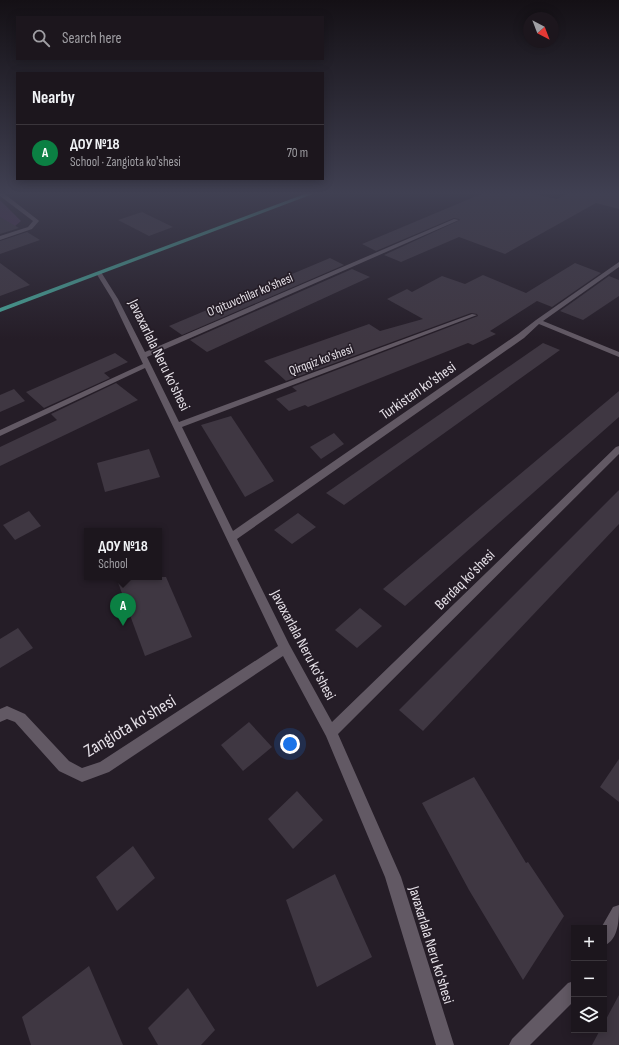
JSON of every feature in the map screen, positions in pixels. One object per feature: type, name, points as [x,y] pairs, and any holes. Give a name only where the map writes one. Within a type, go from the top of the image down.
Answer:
[{"type":"main road","points":[[0,310],[185,241]]},
{"type":"street","name":"O'qituvchilar ko'shesi","points":[[0,433],[144,360],[410,241]]},
{"type":"street","name":"Turkistan ko'shesi","points":[[231,538],[521,336],[538,321],[619,264]]},
{"type":"street","name":"Javaxarlala Neru ko'shesi","points":[[99,273],[114,299],[285,648],[331,732],[393,877],[445,1045]]},
{"type":"street","name":"Qirqqiz ko'shesi","points":[[176,426],[474,315]]},
{"type":"street","points":[[538,321],[619,356]]},
{"type":"street","name":"Berdaq ko'shesi","points":[[331,732],[619,449]]},
{"type":"street","name":"Zangiota ko'shesi","points":[[0,716],[7,712],[20,718],[64,766],[82,775],[104,767],[285,648]]},
{"type":"street","points":[[607,933],[619,913]]},
{"type":"street","points":[[518,1045],[571,992]]},
{"type":"building","points":[[1,241],[38,241],[0,254]]},
{"type":"building","points":[[370,241],[400,241],[376,251],[362,244]]},
{"type":"building","points":[[415,241],[450,241],[401,262],[384,255]]},
{"type":"building","points":[[469,241],[529,241],[505,254]]},
{"type":"building","points":[[330,258],[344,265],[182,335],[169,326]]},
{"type":"building","points":[[0,263],[30,285],[0,296]]},
{"type":"building","points":[[575,263],[601,273],[552,307],[537,301],[490,331],[496,334],[473,345],[468,343],[308,407],[305,405],[289,411],[276,399],[297,391],[292,387],[478,316],[477,314],[471,313],[286,381],[264,361],[369,324],[380,331],[423,319],[387,299],[407,289],[412,292],[442,276],[465,284],[483,275],[526,293]]},
{"type":"building","points":[[352,269],[370,277],[207,352],[190,340]]},
{"type":"building","points":[[609,276],[619,280],[619,296],[583,320],[560,311]]},
{"type":"building","points":[[543,343],[560,350],[344,505],[326,493]]},
{"type":"building","points":[[115,353],[128,362],[104,373],[110,378],[44,408],[26,392]]},
{"type":"building","points":[[116,383],[138,400],[0,466],[0,447],[57,420],[51,414]]},
{"type":"building","points":[[14,389],[25,401],[0,412],[0,395]]},
{"type":"building","points":[[619,391],[619,417],[405,606],[383,589]]},
{"type":"building","points":[[231,416],[274,481],[245,497],[201,425]]},
{"type":"building","points":[[334,433],[344,444],[321,459],[310,447]]},
{"type":"building","points":[[149,449],[160,477],[105,492],[97,463]]},
{"type":"building","points":[[619,490],[619,524],[423,731],[399,710]]},
{"type":"building","points":[[29,511],[41,526],[15,540],[3,525]]},
{"type":"building","points":[[298,513],[316,527],[292,544],[274,530]]},
{"type":"building","points":[[162,577],[166,577],[192,637],[145,656],[117,580],[162,580]]},
{"type":"building","points":[[360,608],[382,626],[357,648],[335,630]]},
{"type":"building","points":[[18,628],[33,648],[0,668],[0,639]]},
{"type":"building","points":[[249,722],[272,747],[243,771],[221,745]]},
{"type":"building","points":[[619,759],[619,802],[600,787]]},
{"type":"building","points":[[474,777],[526,863],[528,862],[564,916],[523,980],[469,890],[422,803]]},
{"type":"building","points":[[297,791],[323,820],[293,849],[268,819]]},
{"type":"building","points":[[133,846],[155,878],[117,911],[96,877]]},
{"type":"building","points":[[335,874],[372,957],[317,987],[286,900]]},
{"type":"building","points":[[89,966],[123,1045],[31,1045],[22,1017]]},
{"type":"building","points":[[188,988],[215,1030],[201,1045],[158,1045],[148,1028]]},
{"type":"building","points":[[619,995],[619,1045],[592,1045],[598,1033],[607,1033],[607,1017]]},
{"type":"place","name":"ДОУ №18","points":[[123,626]]}]
